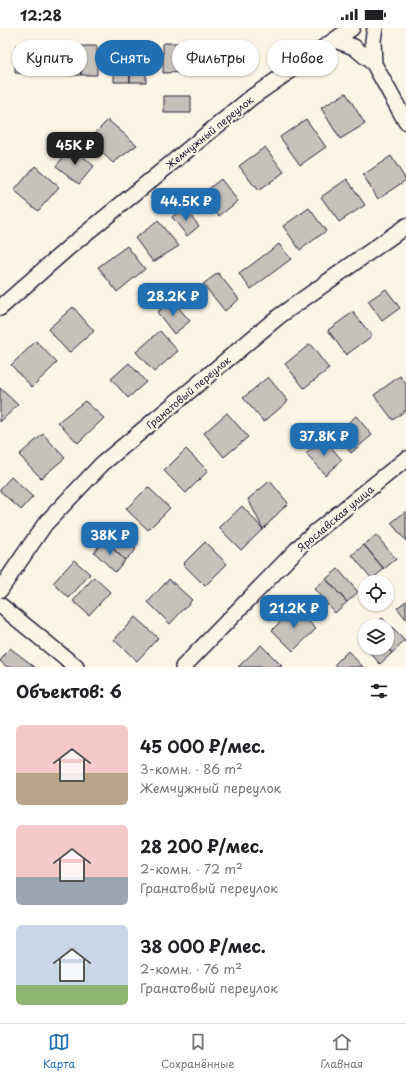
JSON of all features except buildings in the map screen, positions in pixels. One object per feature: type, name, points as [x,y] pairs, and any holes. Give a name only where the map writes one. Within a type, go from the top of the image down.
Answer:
[{"type":"street","name":"Жемчужный переулок","points":[[335,40],[352,28]]},
{"type":"street","points":[[374,64],[373,40],[375,28]]},
{"type":"street","points":[[338,41],[354,47],[374,64],[406,122]]},
{"type":"street","name":"Жемчужный переулок","points":[[0,308],[68,248],[252,97],[283,76]]},
{"type":"street","name":"Гранатовый переулок","points":[[0,590],[45,524],[102,464],[278,317],[406,226]]},
{"type":"street","name":"Ярославская улица","points":[[183,667],[307,539],[406,459]]},
{"type":"street","points":[[0,605],[76,667]]}]
